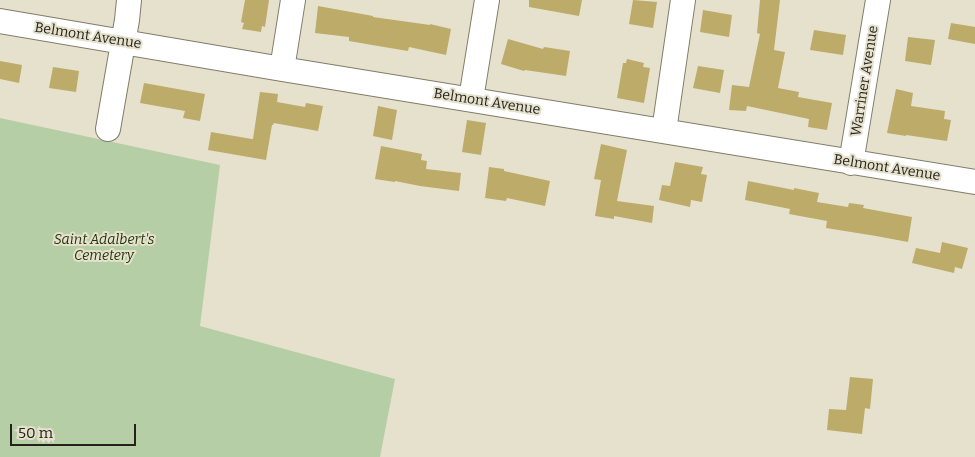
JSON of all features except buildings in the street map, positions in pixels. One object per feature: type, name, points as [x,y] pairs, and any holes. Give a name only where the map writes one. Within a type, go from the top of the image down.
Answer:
[{"type":"street","points":[[108,129],[129,0]]},
{"type":"street","points":[[282,69],[293,0]]},
{"type":"street","points":[[471,99],[487,0]]},
{"type":"street","points":[[664,131],[683,0]]},
{"type":"street","name":"Warriner Avenue","points":[[851,163],[878,0]]},
{"type":"street","name":"Belmont Avenue","points":[[0,21],[975,182]]},
{"type":"green space","name":"Saint Adalbert's Cemetery","points":[[0,118],[220,165],[200,326],[395,379],[380,457],[0,457]]}]
